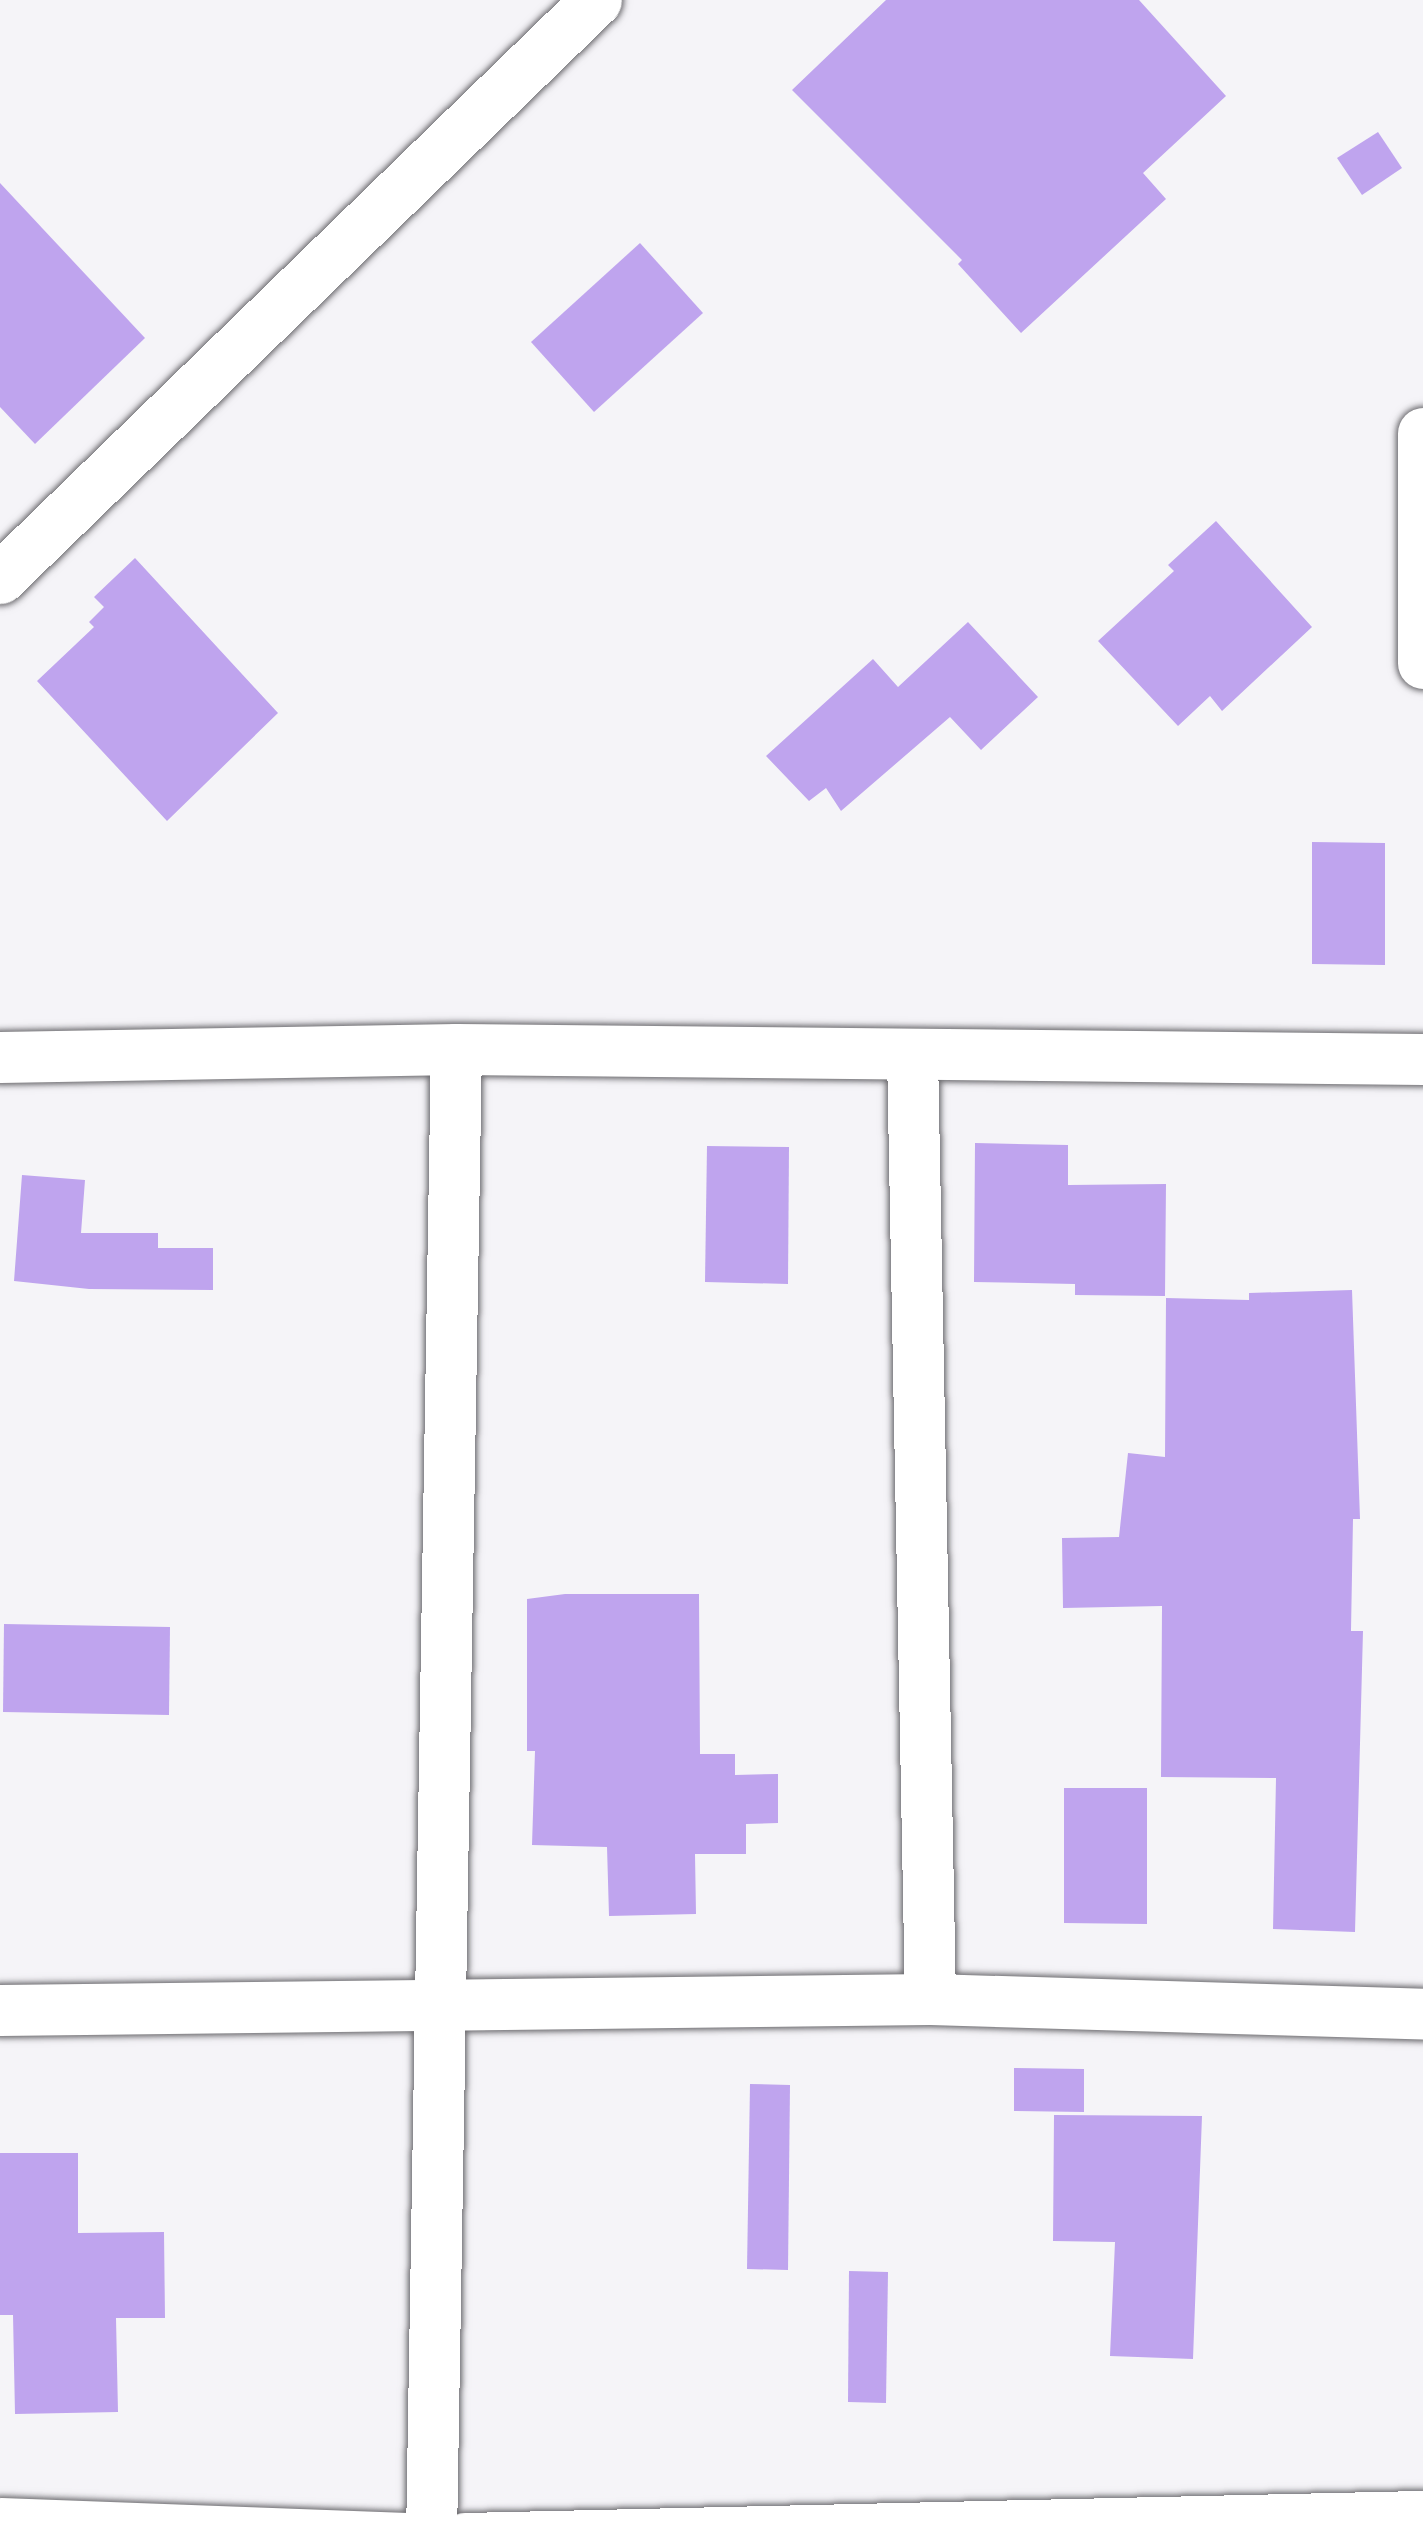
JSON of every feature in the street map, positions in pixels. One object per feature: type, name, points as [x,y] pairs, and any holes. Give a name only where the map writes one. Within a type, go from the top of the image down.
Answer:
[{"type":"street","points":[[0,578],[596,0]]},
{"type":"street","points":[[1422,462],[1423,663]]},
{"type":"street","points":[[430,2538],[456,1049]]},
{"type":"street","points":[[0,1058],[456,1049],[1423,1059]]},
{"type":"street","points":[[912,1054],[930,1999]]},
{"type":"street","points":[[0,2010],[440,2009],[930,1999],[1423,2014]]},
{"type":"street","points":[[465,2538],[1423,2516]]},
{"type":"street","points":[[0,2523],[408,2538]]},
{"type":"building","points":[[886,0],[1139,0],[1226,96],[1143,173],[1166,199],[1021,333],[958,264],[962,260],[792,90]]},
{"type":"building","points":[[1378,132],[1402,168],[1362,195],[1337,158]]},
{"type":"building","points":[[0,183],[145,338],[35,444],[0,407]]},
{"type":"building","points":[[640,243],[703,313],[594,412],[531,342]]},
{"type":"building","points":[[1216,521],[1312,627],[1222,711],[1210,696],[1178,726],[1098,641],[1174,571],[1168,565]]},
{"type":"building","points":[[135,558],[278,713],[167,821],[37,681],[94,627],[89,622],[104,607],[94,597]]},
{"type":"building","points":[[968,622],[1038,697],[981,750],[950,717],[841,811],[826,788],[809,801],[766,756],[873,659],[898,687]]},
{"type":"building","points":[[1312,842],[1385,843],[1385,965],[1312,964]]},
{"type":"building","points":[[975,1143],[1068,1145],[1068,1185],[1166,1184],[1165,1296],[1075,1295],[1075,1284],[974,1282]]},
{"type":"building","points":[[707,1146],[789,1147],[788,1284],[705,1282]]},
{"type":"building","points":[[22,1175],[85,1180],[81,1233],[158,1233],[158,1248],[213,1248],[213,1290],[89,1289],[14,1281]]},
{"type":"building","points":[[1352,1290],[1360,1519],[1353,1519],[1351,1631],[1363,1631],[1355,1932],[1273,1929],[1276,1778],[1161,1777],[1162,1606],[1063,1608],[1062,1538],[1119,1537],[1128,1453],[1165,1457],[1166,1298],[1249,1300],[1249,1293]]},
{"type":"building","points":[[565,1594],[699,1594],[700,1754],[735,1754],[735,1775],[778,1774],[778,1823],[746,1824],[746,1854],[695,1854],[696,1914],[609,1916],[607,1847],[532,1845],[535,1751],[527,1751],[527,1599]]},
{"type":"building","points":[[4,1624],[170,1627],[169,1715],[3,1712]]},
{"type":"building","points":[[1064,1788],[1147,1788],[1147,1924],[1064,1923]]},
{"type":"building","points":[[1014,2068],[1084,2069],[1084,2112],[1014,2111]]},
{"type":"building","points":[[750,2084],[790,2085],[788,2270],[747,2269]]},
{"type":"building","points":[[1054,2115],[1202,2116],[1193,2359],[1110,2356],[1115,2242],[1053,2241]]},
{"type":"building","points":[[0,2153],[78,2153],[78,2233],[164,2232],[165,2318],[116,2318],[118,2412],[15,2414],[13,2315],[0,2315]]},
{"type":"building","points":[[849,2271],[888,2272],[886,2403],[848,2402]]}]
